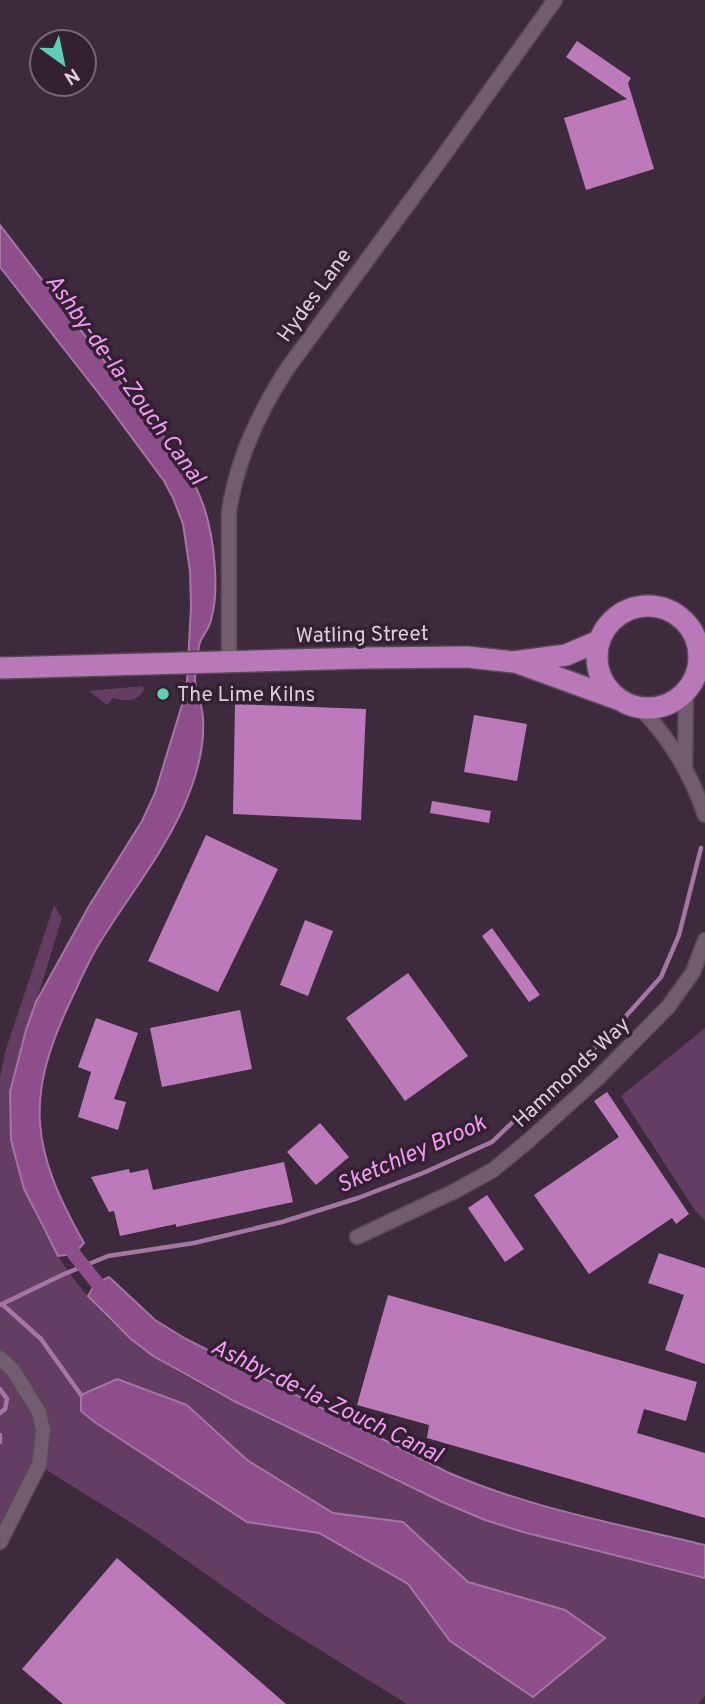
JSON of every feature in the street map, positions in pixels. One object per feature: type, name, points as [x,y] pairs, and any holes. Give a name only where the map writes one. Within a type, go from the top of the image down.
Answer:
[{"type":"highway","points":[[679,616],[690,627],[697,641],[701,669],[686,691],[673,702],[656,708],[629,703],[607,688],[599,673],[599,641],[616,617],[630,609],[657,606],[705,625]]},
{"type":"highway","name":"Watling Street","points":[[513,662],[566,655],[599,641]]},
{"type":"highway","name":"Watling Street","points":[[0,668],[467,657],[513,662],[629,703]]},
{"type":"street","name":"Hydes Lane","points":[[220,662],[232,494],[248,443],[268,397],[555,0]]},
{"type":"street","points":[[685,767],[686,691]]},
{"type":"street","points":[[629,703],[664,734],[685,767],[705,815]]},
{"type":"street","name":"Hammonds Way","points":[[356,1237],[494,1170],[527,1142],[598,1078],[668,1007],[693,972],[705,940]]},
{"type":"street","points":[[0,1359],[13,1370],[39,1412],[43,1431],[39,1465],[0,1542]]},
{"type":"shaded area","points":[[0,225],[181,461],[204,507],[215,564],[214,608],[210,624],[200,642],[195,671],[203,714],[203,730],[201,753],[191,787],[165,843],[91,958],[56,1035],[46,1067],[40,1096],[44,1151],[66,1210],[84,1243],[74,1254],[58,1256],[24,1189],[11,1140],[10,1092],[36,1002],[89,906],[142,821],[155,793],[187,682],[190,571],[183,524],[164,481],[0,267]]},
{"type":"shaded area","points":[[143,686],[144,690],[138,697],[126,700],[113,698],[107,705],[89,691]]},
{"type":"shaded area","points":[[54,905],[62,918],[15,1070],[10,1122],[19,1169],[40,1224],[54,1250],[89,1298],[131,1339],[165,1364],[225,1397],[432,1498],[504,1526],[705,1578],[705,1696],[698,1704],[407,1704],[270,1619],[146,1532],[40,1466],[0,1542],[0,1078],[5,1052]]},
{"type":"shaded area","points":[[705,1028],[705,1221],[694,1209],[621,1096]]},
{"type":"shaded area","points":[[109,1277],[155,1320],[186,1339],[447,1472],[510,1496],[705,1545],[705,1578],[485,1520],[440,1501],[236,1402],[153,1356],[131,1339],[88,1296],[95,1284]]},
{"type":"shaded area","points":[[117,1379],[187,1405],[247,1460],[333,1513],[403,1522],[468,1582],[565,1610],[605,1638],[533,1697],[450,1641],[408,1584],[319,1533],[247,1522],[81,1411],[81,1395]]},
{"type":"building","points":[[577,41],[631,78],[628,83],[654,169],[586,190],[564,118],[627,99],[566,57]]},
{"type":"building","points":[[235,704],[366,709],[361,820],[233,814]]},
{"type":"building","points":[[474,715],[527,724],[517,781],[464,772]]},
{"type":"building","points":[[432,801],[491,811],[489,823],[430,813]]},
{"type":"building","points":[[206,835],[278,869],[218,992],[148,961]]},
{"type":"building","points":[[305,920],[333,931],[308,996],[280,985]]},
{"type":"building","points":[[492,928],[540,995],[529,1002],[482,936]]},
{"type":"building","points":[[408,973],[468,1056],[405,1101],[346,1018]]},
{"type":"building","points":[[240,1010],[252,1069],[162,1087],[150,1028]]},
{"type":"building","points":[[96,1018],[138,1033],[114,1099],[126,1102],[118,1130],[78,1117],[91,1072],[78,1067]]},
{"type":"building","points":[[607,1092],[689,1214],[676,1224],[672,1218],[589,1274],[534,1195],[619,1137],[594,1101]]},
{"type":"building","points":[[320,1123],[349,1157],[316,1185],[287,1152]]},
{"type":"building","points":[[284,1162],[293,1202],[120,1236],[114,1211],[109,1212],[91,1177],[129,1169],[130,1173],[148,1169],[153,1190]]},
{"type":"building","points":[[487,1195],[524,1249],[505,1262],[468,1208]]},
{"type":"building","points":[[659,1253],[705,1268],[705,1364],[665,1350],[684,1295],[648,1283]]},
{"type":"building","points":[[388,1295],[697,1382],[686,1421],[644,1409],[637,1433],[705,1453],[705,1518],[427,1438],[429,1425],[357,1405]]},
{"type":"building","points":[[117,1558],[286,1704],[63,1704],[22,1669]]},
{"type":"waterway","name":"Sketchley Brook","points":[[0,1305],[108,1256],[194,1243],[282,1222],[358,1198],[492,1142],[608,1036],[661,977],[679,935],[701,848]]},
{"type":"waterway","name":"Ashby-de-la-Zouch Canal","points":[[64,1238],[108,1297]]},
{"type":"waterway","points":[[2,1304],[41,1339],[81,1395]]},
{"type":"waterway","points":[[0,1389],[7,1399],[5,1409],[0,1413]]},
{"type":"waterway","points":[[0,1435],[0,1442]]},
{"type":"place","name":"The Lime Kilns","points":[[163,694]]}]
